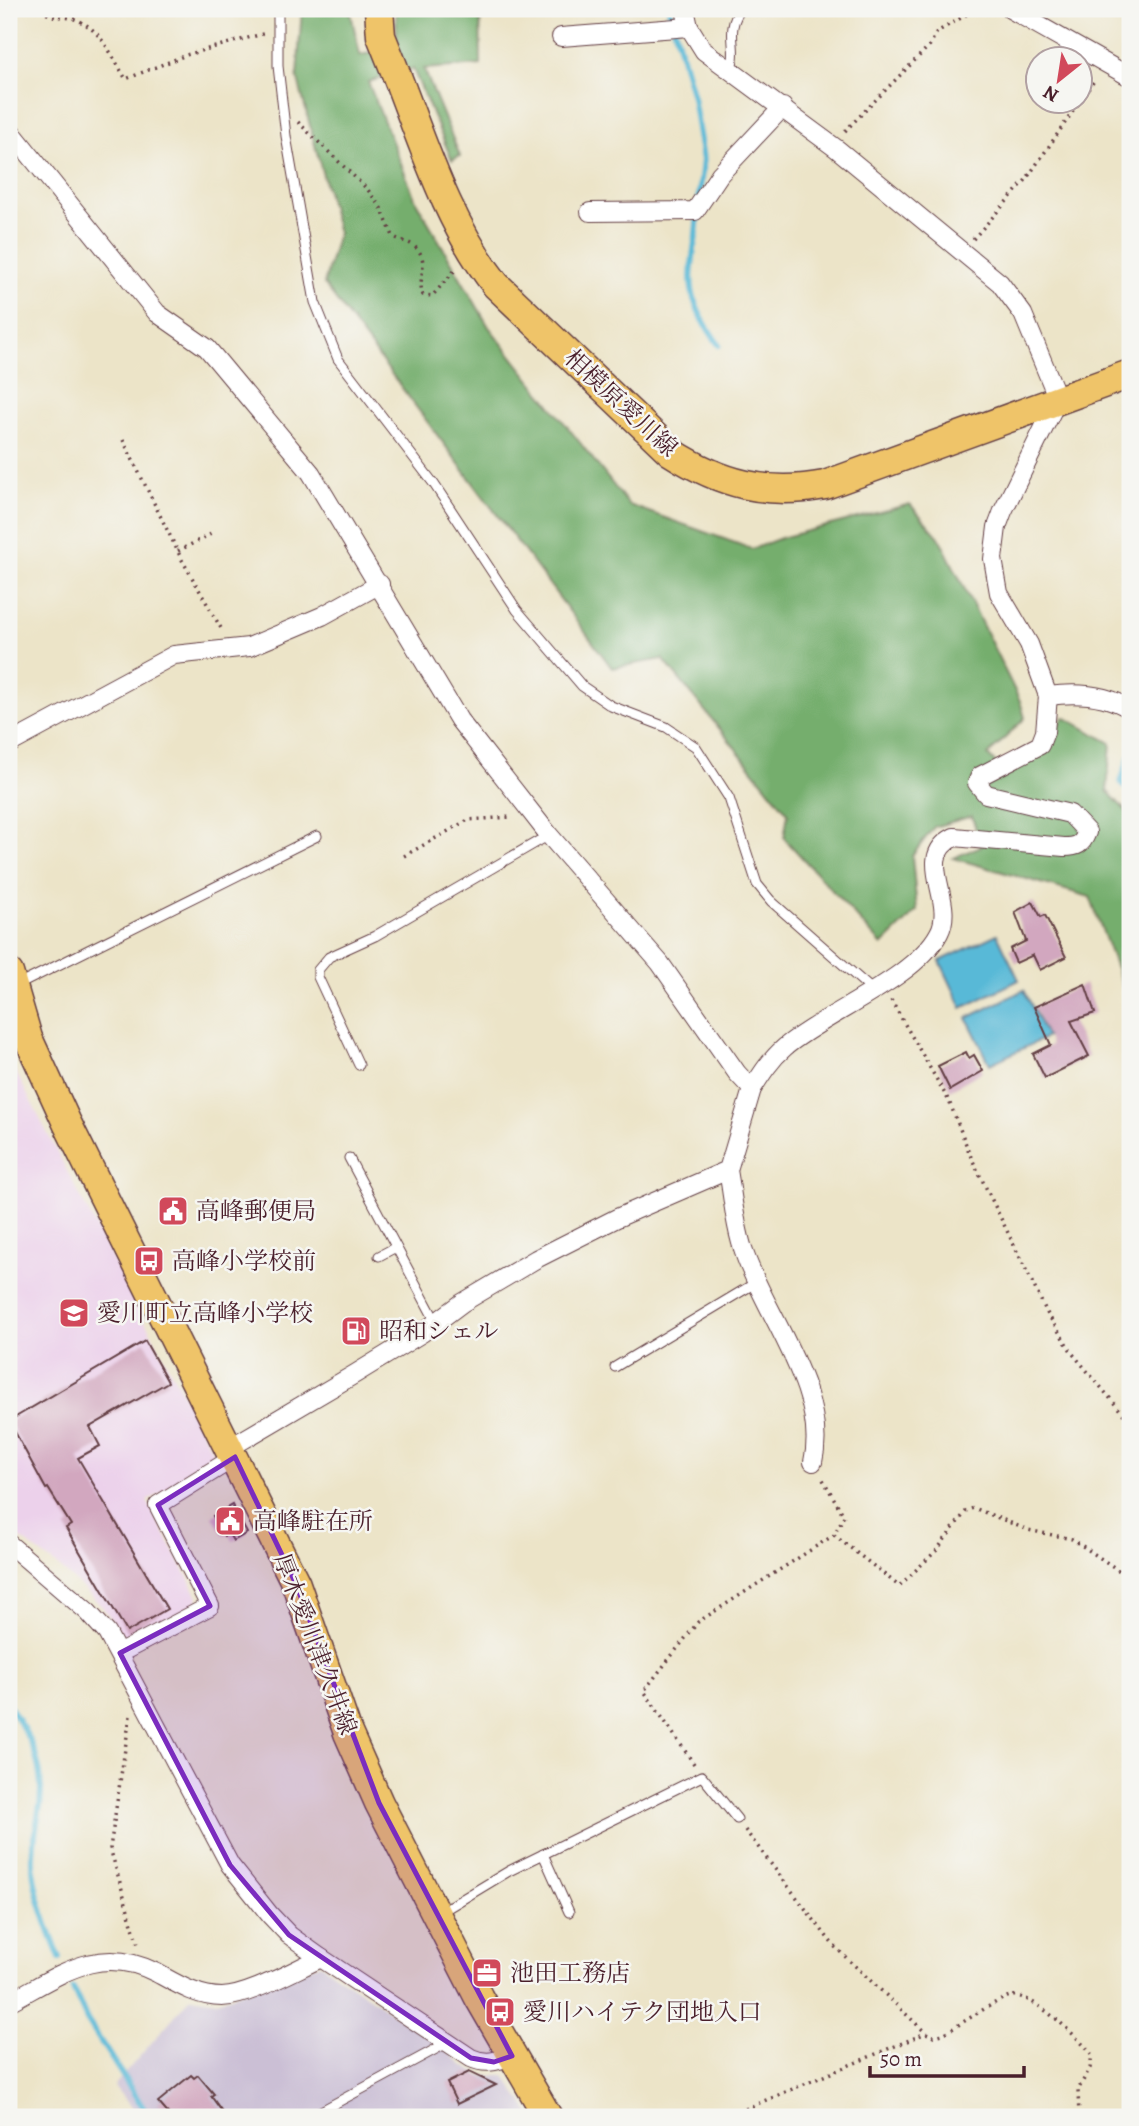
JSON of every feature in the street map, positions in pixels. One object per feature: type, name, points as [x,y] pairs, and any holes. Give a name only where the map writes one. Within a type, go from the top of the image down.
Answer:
[{"type":"main road","name":"相模原愛川線","points":[[379,9],[382,36],[391,61],[458,228],[473,254],[496,285],[671,452],[693,467],[722,479],[769,491],[825,485],[1130,374]]},
{"type":"main road","name":"厚木愛川津久井線","points":[[10,981],[28,1038],[67,1123],[233,1452],[296,1584],[348,1733],[379,1803],[436,1915],[548,2117]]},
{"type":"street","points":[[685,9],[689,27],[704,51],[837,149],[962,250],[1014,299],[1058,399],[1003,511],[997,527],[993,559],[999,593],[1028,644],[1048,695],[1045,732],[1040,745],[980,776],[977,783],[986,793],[1070,814],[1087,832],[1083,842],[1076,847],[1064,847],[954,837],[943,843],[936,856],[944,910],[940,932],[931,947],[875,989],[787,1045],[771,1060],[752,1089],[728,1170],[739,1236],[809,1396],[814,1422],[813,1462]]},
{"type":"street","points":[[1010,9],[1130,77]]},
{"type":"street","points":[[561,37],[689,27]]},
{"type":"street","points":[[590,212],[695,211],[720,174],[783,107]]},
{"type":"street","points":[[9,129],[157,313],[207,348],[312,473],[459,720],[530,811],[660,963],[752,1089]]},
{"type":"street","points":[[9,744],[174,655],[249,646],[276,637],[380,584]]},
{"type":"street","points":[[1048,695],[1065,693],[1105,697],[1130,709]]},
{"type":"street","points":[[120,1653],[210,1606],[158,1504],[462,1303],[536,1259],[617,1218],[728,1170]]},
{"type":"street","points":[[9,1544],[88,1612],[120,1653],[178,1772],[230,1865],[289,1935],[481,2063],[512,2056]]},
{"type":"street","points":[[9,2002],[84,1964],[120,1960],[144,1966],[194,1992],[222,1997],[240,1994],[321,1958]]},
{"type":"lane","points":[[278,9],[282,105],[315,302],[338,359],[434,484],[517,610],[554,655],[597,697],[666,727],[696,747],[729,798],[757,884],[771,901],[875,989]]},
{"type":"lane","points":[[729,71],[734,63],[730,31],[733,19],[741,9]]},
{"type":"lane","points":[[359,1065],[318,978],[321,965],[330,957],[375,936],[550,835]]},
{"type":"lane","points":[[10,981],[317,836]]},
{"type":"lane","points":[[349,1157],[436,1322]]},
{"type":"lane","points":[[380,1256],[396,1247]]},
{"type":"lane","points":[[615,1367],[757,1282]]},
{"type":"lane","points":[[436,1915],[542,1854],[702,1776],[737,1819]]},
{"type":"lane","points":[[542,1854],[569,1912]]},
{"type":"lane","points":[[310,2117],[449,2042]]},
{"type":"path","points":[[41,9],[53,18],[74,18],[96,31],[126,79],[187,55],[278,30]]},
{"type":"path","points":[[837,149],[847,126],[930,46],[937,32],[976,9]]},
{"type":"path","points":[[962,250],[1025,181],[1079,107],[1106,61]]},
{"type":"path","points":[[282,105],[368,190],[381,208],[393,236],[411,243],[420,252],[424,261],[421,291],[423,295],[432,296],[473,254]]},
{"type":"path","points":[[123,440],[178,551],[232,647]]},
{"type":"path","points":[[178,551],[213,533]]},
{"type":"path","points":[[404,856],[468,820],[523,816],[530,811]]},
{"type":"path","points":[[875,989],[891,1000],[949,1101],[971,1157],[1047,1313],[1073,1354],[1130,1422]]},
{"type":"path","points":[[702,1776],[644,1691],[698,1622],[834,1535],[844,1516],[813,1462]]},
{"type":"path","points":[[834,1535],[899,1587],[936,1551],[967,1510],[974,1508],[1028,1530],[1072,1539],[1130,1578]]},
{"type":"path","points":[[138,1689],[127,1729],[110,1848],[144,1966]]},
{"type":"path","points":[[737,1819],[834,1946],[926,2033],[934,2036],[943,2034],[1011,1996],[1026,1997],[1085,2045],[1092,2055],[1090,2068],[1078,2090],[1079,2117]]},
{"type":"path","points":[[726,2117],[926,2033]]},
{"type":"highlighted area","points":[[235,1457],[296,1584],[379,1803],[512,2056],[494,2062],[471,2058],[289,1935],[230,1865],[120,1653],[210,1606],[158,1505]]},
{"type":"shaded area","name":"愛川町立高峰小学校","points":[[9,1059],[218,1462],[147,1501],[198,1596],[196,1607],[132,1641],[123,1635],[101,1605],[60,1568],[9,1530]]},
{"type":"shaded area","points":[[320,1964],[446,2049],[461,2064],[481,2076],[505,2076],[532,2117],[139,2117],[114,2086],[191,1997],[217,2001]]},
{"type":"green space","points":[[302,9],[350,9],[360,55],[397,48],[396,9],[480,9],[481,65],[424,69],[460,156],[452,160],[413,69],[368,82],[416,201],[489,327],[629,505],[752,549],[781,538],[910,504],[939,537],[1020,701],[1025,718],[988,755],[1005,773],[1047,742],[1064,717],[1111,743],[1107,791],[1130,815],[1130,1006],[1090,897],[953,858],[981,846],[972,816],[934,827],[912,856],[917,911],[882,945],[784,838],[788,813],[663,659],[612,668],[324,284],[338,233],[297,76]]},
{"type":"water","points":[[997,934],[1019,980],[962,1008],[940,961]]},
{"type":"water","points":[[1024,990],[1047,1037],[990,1064],[967,1018]]},
{"type":"building","points":[[1033,902],[1041,917],[1045,915],[1066,957],[1040,970],[1033,955],[1016,963],[1010,949],[1026,941],[1015,912]]},
{"type":"building","points":[[1085,984],[1095,1013],[1071,1021],[1089,1056],[1045,1078],[1033,1054],[1051,1045],[1034,1007]]},
{"type":"building","points":[[966,1052],[969,1058],[974,1055],[983,1071],[950,1090],[938,1066]]},
{"type":"building","points":[[145,1341],[168,1382],[90,1427],[100,1446],[78,1458],[167,1609],[127,1632],[66,1528],[71,1525],[48,1488],[46,1489],[9,1421]]},
{"type":"building","name":"高峰駐在所","points":[[232,1505],[247,1533],[233,1541],[229,1534],[224,1536],[213,1516]]},
{"type":"building","points":[[469,2072],[496,2085],[457,2104],[447,2083]]},
{"type":"building","points":[[191,2075],[194,2078],[198,2075],[214,2094],[211,2096],[226,2117],[171,2117],[158,2102]]},
{"type":"waterway","points":[[669,9],[693,97],[703,160],[699,198]]},
{"type":"waterway","points":[[698,212],[691,281],[693,294],[697,308],[719,345]]},
{"type":"waterway","points":[[1130,756],[1121,782],[1130,792]]},
{"type":"waterway","points":[[9,1706],[25,1732],[40,1771],[41,1801],[34,1846],[34,1876],[41,1907],[60,1958]]},
{"type":"waterway","points":[[73,1989],[87,2020],[149,2117]]},
{"type":"place","name":"高峰郵便局","points":[[173,1211]]},
{"type":"place","name":"高峰小学校前","points":[[149,1261]]},
{"type":"place","name":"愛川町立高峰小学校","points":[[74,1313]]},
{"type":"place","name":"昭和シェル","points":[[356,1331]]},
{"type":"place","name":"高峰駐在所","points":[[230,1521]]},
{"type":"place","name":"池田工務店","points":[[487,1973]]},
{"type":"place","name":"愛川ハイテク団地入口","points":[[500,2012]]}]
